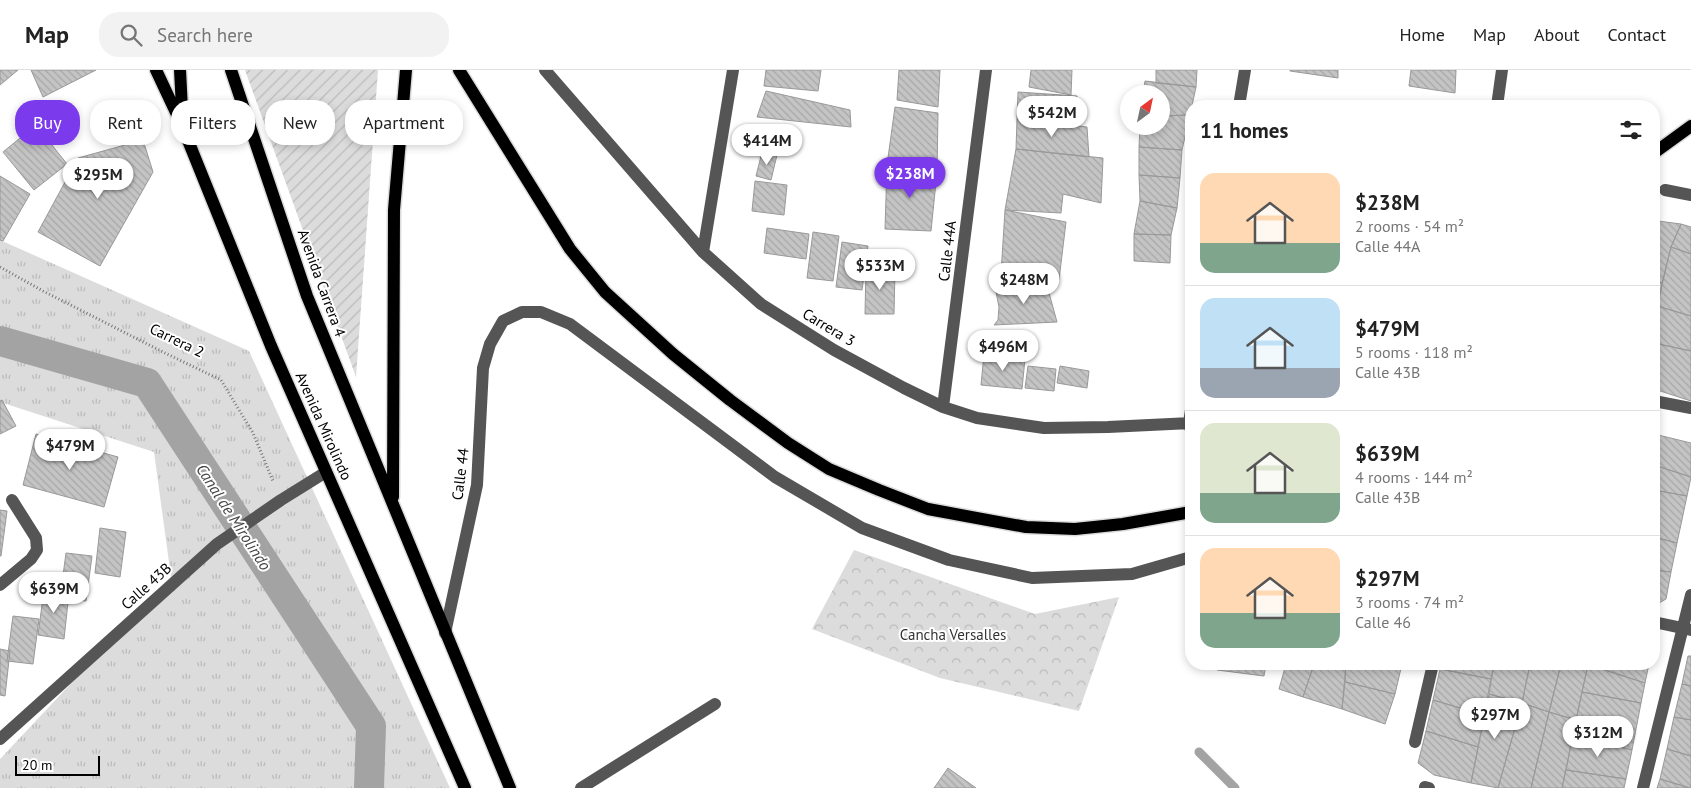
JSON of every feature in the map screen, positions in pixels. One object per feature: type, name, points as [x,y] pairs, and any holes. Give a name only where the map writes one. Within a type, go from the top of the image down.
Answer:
[{"type":"main road","points":[[156,70],[171,102]]},
{"type":"main road","name":"Avenida Mirolindo","points":[[180,70],[182,100]]},
{"type":"main road","name":"Avenida Carrera 4","points":[[230,70],[307,296],[393,504]]},
{"type":"main road","points":[[406,70],[394,210],[393,504],[510,788]]},
{"type":"main road","points":[[459,70],[570,249],[605,292],[673,354],[730,400],[788,443],[829,469],[928,509],[1026,528],[1085,528],[1124,524],[1185,513]]},
{"type":"main road","points":[[1660,149],[1691,126]]},
{"type":"main road","name":"Avenida Mirolindo","points":[[190,145],[271,346],[465,788]]},
{"type":"street","name":"Carrera 3","points":[[545,70],[703,252],[761,304],[834,350],[904,388],[944,407],[977,418],[1044,428],[1185,425]]},
{"type":"street","points":[[703,252],[733,70]]},
{"type":"street","name":"Calle 44A","points":[[944,407],[986,70]]},
{"type":"street","points":[[1240,100],[1245,70]]},
{"type":"street","points":[[1497,100],[1502,70]]},
{"type":"street","points":[[1665,190],[1691,194]]},
{"type":"street","name":"Calle 44","points":[[445,633],[477,485],[483,368],[490,344],[503,322],[522,312],[541,312],[570,324],[775,477],[862,528],[949,560],[1032,578],[1132,574],[1185,559]]},
{"type":"street","points":[[1660,402],[1691,408]]},
{"type":"street","name":"Calle 43B","points":[[0,739],[217,544],[270,507],[326,472]]},
{"type":"street","points":[[0,585],[31,559],[38,550],[36,538],[12,500]]},
{"type":"street","points":[[1643,788],[1687,629],[1691,595]]},
{"type":"street","points":[[1660,623],[1687,629]]},
{"type":"street","points":[[1415,742],[1432,670]]},
{"type":"street","points":[[581,788],[715,704]]},
{"type":"path","name":"Carrera 2","points":[[0,267],[221,380],[253,433],[281,500]]},
{"type":"green space","points":[[245,70],[378,70],[376,100],[345,100],[345,145],[373,145],[356,377],[272,145],[335,145],[335,100],[265,100],[265,125]]},
{"type":"green space","points":[[0,240],[249,351],[450,788],[0,788],[0,759],[171,577],[154,452],[0,402]]},
{"type":"green space","name":"Cancha Versalles","points":[[854,550],[1035,614],[1119,597],[1079,711],[940,678],[812,629]]},
{"type":"building","points":[[0,70],[18,70],[0,85]]},
{"type":"building","points":[[31,70],[96,70],[43,97]]},
{"type":"building","points":[[766,70],[821,70],[818,91],[764,86]]},
{"type":"building","points":[[899,70],[940,70],[938,107],[897,100]]},
{"type":"building","points":[[1031,70],[1072,70],[1071,95],[1029,87]]},
{"type":"building","points":[[1156,70],[1197,70],[1196,87],[1156,83]]},
{"type":"building","points":[[1338,70],[1338,78],[1290,71]]},
{"type":"building","points":[[1411,70],[1456,70],[1455,93],[1409,86]]},
{"type":"building","points":[[1145,81],[1196,87],[1193,100],[1185,100],[1185,115],[1170,116],[1170,85],[1144,85]]},
{"type":"building","points":[[766,91],[850,110],[851,127],[757,117]]},
{"type":"building","points":[[1018,92],[1077,96],[1074,126],[1017,119]]},
{"type":"building","points":[[895,107],[938,113],[937,172],[887,165]]},
{"type":"building","points":[[1185,115],[1185,137],[1182,150],[1139,147],[1140,135],[1170,135],[1170,116]]},
{"type":"building","points":[[1017,119],[1087,127],[1089,157],[1016,149]]},
{"type":"building","points":[[15,142],[15,145],[52,145],[67,164],[34,190],[3,152]]},
{"type":"building","points":[[125,145],[145,145],[153,172],[100,266],[38,232],[78,158]]},
{"type":"building","points":[[1139,147],[1182,150],[1180,178],[1139,175]]},
{"type":"building","points":[[1016,149],[1103,158],[1101,203],[1063,194],[1061,213],[1005,210]]},
{"type":"building","points":[[762,152],[777,155],[771,180],[756,176]]},
{"type":"building","points":[[887,165],[937,172],[931,231],[885,229]]},
{"type":"building","points":[[1139,175],[1180,178],[1177,208],[1140,201]]},
{"type":"building","points":[[0,176],[30,194],[3,241],[0,240]]},
{"type":"building","points":[[755,181],[787,185],[784,215],[752,211]]},
{"type":"building","points":[[1140,201],[1177,208],[1171,235],[1134,234]]},
{"type":"building","points":[[1005,210],[1066,222],[1059,280],[1001,274]]},
{"type":"building","points":[[1660,221],[1681,224],[1671,247],[1662,283],[1660,282]]},
{"type":"building","points":[[1681,224],[1691,227],[1691,254],[1671,247]]},
{"type":"building","points":[[767,228],[809,234],[806,259],[764,253]]},
{"type":"building","points":[[813,232],[839,236],[833,281],[807,278]]},
{"type":"building","points":[[1134,234],[1171,235],[1170,263],[1134,261]]},
{"type":"building","points":[[842,242],[868,246],[862,290],[836,287]]},
{"type":"building","points":[[1671,247],[1691,254],[1691,316],[1660,307],[1660,293]]},
{"type":"building","points":[[866,268],[895,269],[894,314],[865,314]]},
{"type":"building","points":[[994,282],[1048,289],[1057,322],[994,325],[998,320],[999,307]]},
{"type":"building","points":[[1660,307],[1691,316],[1691,351],[1660,344]]},
{"type":"building","points":[[1660,344],[1691,351],[1691,401],[1660,391]]},
{"type":"building","points":[[984,354],[1025,359],[1022,389],[981,385]]},
{"type":"building","points":[[1028,366],[1056,369],[1054,391],[1025,388]]},
{"type":"building","points":[[1060,366],[1089,371],[1087,388],[1057,383]]},
{"type":"building","points":[[2,400],[16,426],[0,434],[0,401]]},
{"type":"building","points":[[36,434],[118,457],[104,507],[23,485]]},
{"type":"building","points":[[1660,435],[1691,443],[1691,477],[1660,467]]},
{"type":"building","points":[[1660,467],[1691,477],[1687,496],[1660,491]]},
{"type":"building","points":[[1660,491],[1687,496],[1677,543],[1660,539]]},
{"type":"building","points":[[0,510],[7,511],[1,556],[0,556]]},
{"type":"building","points":[[100,528],[126,532],[120,577],[95,573]]},
{"type":"building","points":[[1660,539],[1677,543],[1671,572],[1660,571]]},
{"type":"building","points":[[66,553],[92,556],[86,601],[60,598]]},
{"type":"building","points":[[1660,571],[1671,572],[1666,599],[1660,602]]},
{"type":"building","points":[[44,590],[69,593],[64,639],[38,635]]},
{"type":"building","points":[[13,616],[39,619],[33,664],[7,661]]},
{"type":"building","points":[[0,649],[10,651],[5,696],[0,695]]},
{"type":"building","points":[[1688,656],[1691,656],[1691,686],[1682,684]]},
{"type":"building","points":[[1217,670],[1265,670],[1264,676]]},
{"type":"building","points":[[1284,670],[1312,670],[1303,697],[1279,689]]},
{"type":"building","points":[[1312,670],[1345,670],[1342,709],[1303,697]]},
{"type":"building","points":[[1346,670],[1401,670],[1395,694],[1345,682]]},
{"type":"building","points":[[1440,670],[1491,679],[1484,715],[1433,700]]},
{"type":"building","points":[[1445,670],[1493,670],[1491,679]]},
{"type":"building","points":[[1493,670],[1529,670],[1522,703],[1489,694]]},
{"type":"building","points":[[1529,670],[1560,670],[1549,712],[1522,703]]},
{"type":"building","points":[[1560,670],[1587,670],[1576,720],[1549,712]]},
{"type":"building","points":[[1587,670],[1604,670],[1645,683],[1641,703],[1582,692]]},
{"type":"building","points":[[1606,670],[1648,670],[1645,683]]},
{"type":"building","points":[[1345,682],[1395,694],[1385,724],[1342,709]]},
{"type":"building","points":[[1682,684],[1691,686],[1691,720],[1674,717]]},
{"type":"building","points":[[1582,692],[1641,703],[1632,750],[1573,735]]},
{"type":"building","points":[[1489,694],[1522,703],[1498,788],[1471,783]]},
{"type":"building","points":[[1433,700],[1484,715],[1478,747],[1426,731]]},
{"type":"building","points":[[1522,703],[1549,712],[1531,788],[1498,788]]},
{"type":"building","points":[[1549,712],[1576,720],[1562,788],[1531,788]]},
{"type":"building","points":[[1674,717],[1691,720],[1691,756],[1667,749]]},
{"type":"building","points":[[1426,731],[1478,747],[1471,783],[1434,775],[1418,763]]},
{"type":"building","points":[[1573,735],[1632,750],[1626,779],[1566,770]]},
{"type":"building","points":[[1667,749],[1691,756],[1691,788],[1660,779]]},
{"type":"building","points":[[948,768],[976,788],[934,788]]},
{"type":"building","points":[[1566,770],[1626,779],[1624,788],[1562,788]]},
{"type":"building","points":[[1660,779],[1689,788],[1657,788]]},
{"type":"waterway","name":"Canal de Mirolindo","points":[[0,341],[147,383],[371,726],[369,788]]},
{"type":"waterway","points":[[1199,752],[1235,788]]}]
